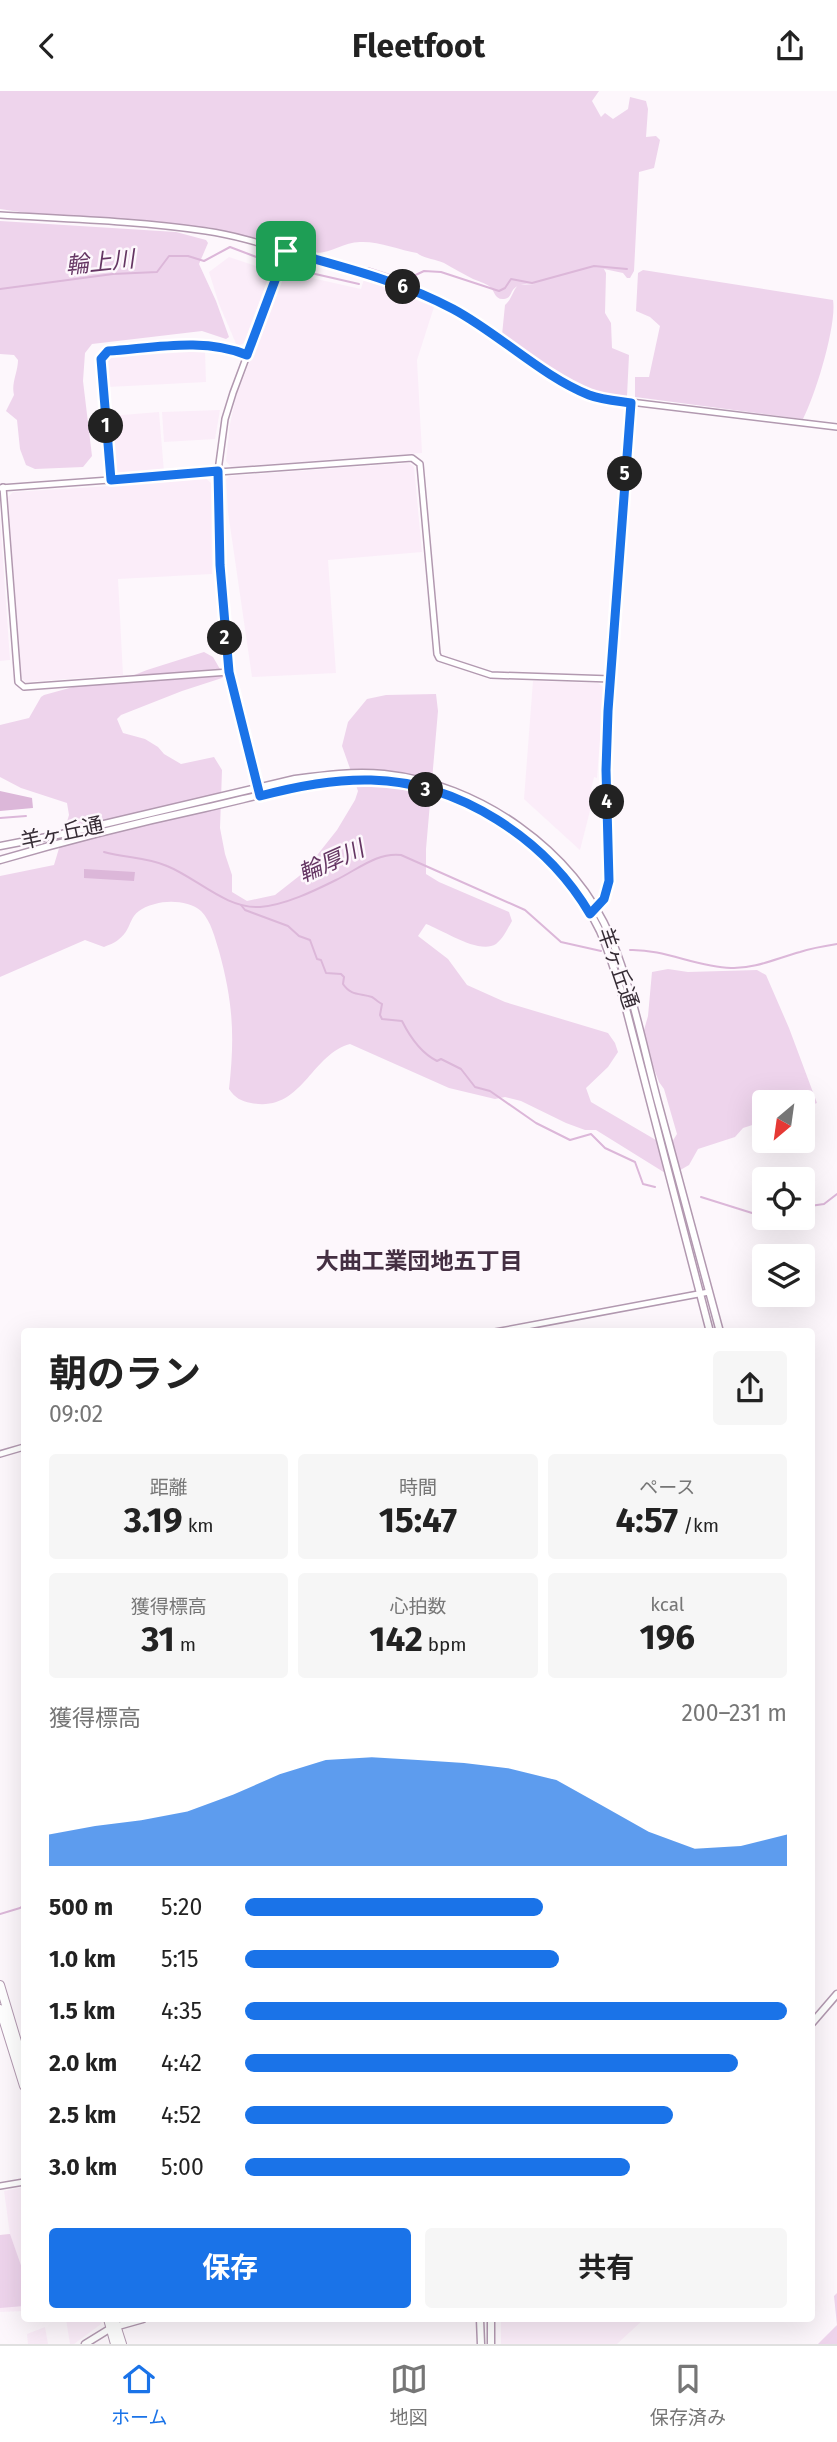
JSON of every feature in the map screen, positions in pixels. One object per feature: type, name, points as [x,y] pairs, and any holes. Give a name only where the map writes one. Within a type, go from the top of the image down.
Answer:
[{"type":"highway","points":[[0,1985],[21,2054]]},
{"type":"highway","points":[[0,2009],[21,2076]]},
{"type":"highway","points":[[113,2323],[115,2344]]},
{"type":"highway","points":[[113,2323],[122,2344]]},
{"type":"main road","name":"羊ヶ丘通","points":[[0,846],[62,834],[258,787],[331,774],[382,774],[440,786],[482,804],[527,832],[557,860],[593,911],[619,960],[719,1328]]},
{"type":"main road","name":"羊ヶ丘通","points":[[0,860],[66,841],[317,783],[373,780],[404,784],[449,797],[493,817],[521,836],[553,865],[593,911],[616,973],[709,1328]]},
{"type":"main road","points":[[815,2020],[837,1994]]},
{"type":"main road","points":[[480,2322],[481,2344]]},
{"type":"main road","points":[[491,2322],[491,2344]]},
{"type":"main road","points":[[85,2344],[113,2323]]},
{"type":"street","points":[[0,215],[209,232],[286,251],[371,276],[434,299],[470,319],[565,383],[588,394],[631,403],[837,427]]},
{"type":"street","points":[[260,796],[229,672],[220,565],[218,471],[225,419],[286,251]]},
{"type":"street","points":[[111,480],[101,359],[104,354],[108,351],[196,346],[233,349],[247,355]]},
{"type":"street","points":[[593,911],[604,899],[609,881],[606,770],[631,403]]},
{"type":"street","points":[[229,672],[24,687],[20,685],[1,487],[412,458],[420,464],[439,658],[477,672],[503,676],[611,680]]},
{"type":"street","points":[[514,1328],[709,1291]]},
{"type":"street","points":[[542,1322],[543,1328]]},
{"type":"street","points":[[0,1454],[21,1448]]},
{"type":"street","points":[[0,2186],[21,2182]]},
{"type":"shaded area","points":[[0,91],[599,91],[592,101],[601,117],[605,113],[613,119],[628,109],[630,97],[646,101],[646,137],[656,136],[660,140],[654,168],[639,172],[634,271],[630,278],[627,278],[623,273],[604,269],[605,313],[611,323],[612,348],[629,355],[627,396],[611,396],[578,385],[502,335],[505,305],[517,287],[508,298],[501,299],[487,285],[444,263],[417,253],[360,242],[316,253],[208,227],[180,227],[162,222],[61,215],[53,217],[0,209]]},
{"type":"shaded area","points":[[0,221],[176,232],[206,240],[208,243],[199,264],[229,337],[226,339],[202,331],[92,344],[85,353],[83,381],[92,456],[83,467],[35,469],[26,465],[20,449],[17,420],[6,411],[14,395],[18,360],[14,355],[0,354]]},
{"type":"shaded area","points":[[229,257],[271,271],[244,343],[237,346],[209,272]]},
{"type":"shaded area","points":[[643,270],[833,300],[832,325],[824,359],[803,419],[635,397],[635,377],[649,377],[660,326],[650,317],[636,311],[638,273]]},
{"type":"shaded area","points":[[285,272],[361,289],[364,279],[434,307],[417,360],[422,453],[231,467],[226,461],[236,396]]},
{"type":"shaded area","points":[[205,351],[206,382],[108,387],[106,361],[110,357]]},
{"type":"shaded area","points":[[220,410],[215,439],[164,442],[162,412]]},
{"type":"shaded area","points":[[159,412],[164,472],[119,475],[114,469],[110,416]]},
{"type":"shaded area","points":[[409,463],[414,467],[422,552],[328,560],[336,673],[252,677],[228,512],[226,479],[229,476]]},
{"type":"shaded area","points":[[204,477],[211,483],[212,574],[118,579],[123,675],[26,682],[20,677],[6,499],[13,492]]},
{"type":"shaded area","points":[[0,517],[10,660],[0,661]]},
{"type":"shaded area","points":[[204,652],[213,657],[224,676],[121,715],[117,719],[123,733],[145,739],[181,764],[214,757],[222,770],[220,828],[232,875],[232,892],[247,901],[275,895],[303,873],[337,830],[358,791],[342,746],[348,722],[367,699],[386,695],[436,694],[438,711],[426,874],[509,912],[512,921],[501,939],[489,947],[471,944],[426,924],[418,936],[448,959],[467,985],[505,1002],[608,1033],[618,1052],[608,1067],[586,1088],[591,1102],[661,1143],[672,1142],[677,1134],[664,1089],[642,1037],[648,1016],[652,972],[668,969],[688,972],[757,970],[766,975],[812,1090],[752,1090],[752,1125],[743,1128],[735,1137],[698,1149],[689,1165],[670,1176],[596,1130],[585,1130],[566,1123],[521,1101],[505,1097],[495,1099],[449,1088],[350,1044],[325,1059],[294,1092],[282,1100],[268,1104],[251,1103],[236,1097],[229,1089],[232,1019],[219,951],[207,920],[201,911],[191,905],[172,902],[145,907],[134,915],[127,930],[115,942],[104,947],[85,940],[0,977],[0,876],[54,865],[69,815],[67,803],[21,788],[0,777],[0,725],[29,718],[44,695],[95,681],[114,683]]},
{"type":"shaded area","points":[[533,681],[598,683],[604,688],[597,778],[594,777],[591,790],[595,791],[580,850],[524,799]]},
{"type":"shaded area","points":[[0,791],[32,798],[33,808],[0,811]]},
{"type":"shaded area","points":[[84,869],[135,872],[134,881],[84,878]]},
{"type":"shaded area","points":[[21,2188],[21,2311],[0,2312],[0,2235],[10,2234],[4,2191]]},
{"type":"shaded area","points":[[10,2234],[21,2265],[21,2306],[0,2308],[0,2235]]},
{"type":"shaded area","points":[[837,2293],[837,2325],[834,2296]]},
{"type":"shaded area","points":[[66,2322],[102,2322],[74,2344],[70,2344]]},
{"type":"shaded area","points":[[501,2322],[641,2322],[617,2344],[501,2344]]},
{"type":"shaded area","points":[[837,2325],[837,2344],[818,2344]]},
{"type":"shaded area","points":[[45,2327],[48,2344],[28,2344],[27,2334]]},
{"type":"waterway","name":"輪上川","points":[[0,289],[113,274],[157,272],[169,256],[188,256],[204,261],[230,247],[272,263]]},
{"type":"waterway","name":"輪上川","points":[[368,268],[405,280],[424,271],[441,272],[499,291],[505,288],[511,279],[532,283],[594,266],[627,269]]},
{"type":"waterway","name":"輪上川","points":[[289,268],[359,284]]},
{"type":"waterway","name":"輪厚川","points":[[0,818],[26,816]]},
{"type":"waterway","name":"輪厚川","points":[[104,852],[159,863],[235,903],[260,907],[309,893],[375,859],[401,855],[525,910],[561,942],[601,951]]},
{"type":"waterway","points":[[241,905],[245,910],[288,926],[299,936],[310,940],[326,973],[341,974],[344,977],[343,984],[349,991],[372,997],[382,1004],[382,1019],[402,1021],[417,1044],[431,1058],[437,1061],[441,1059],[461,1069],[475,1087],[490,1091],[536,1123],[570,1140],[591,1134],[605,1148],[635,1162],[643,1184],[655,1187]]},
{"type":"waterway","name":"輪厚川","points":[[630,950],[656,952],[705,965],[740,968],[837,944]]},
{"type":"waterway","points":[[815,1205],[824,1204],[837,1194]]},
{"type":"waterway","points":[[701,1197],[752,1213]]},
{"type":"waterway","points":[[0,1914],[21,1907]]},
{"type":"district","name":"大曲工業団地五丁目","points":[[419,1261]]},
{"type":"route","points":[[286,251],[371,276],[434,299],[491,332],[565,383],[599,398],[631,403],[608,711],[606,770],[609,881],[604,899],[590,914],[553,865],[521,836],[493,817],[441,794],[404,784],[373,780],[317,783],[260,796],[229,672],[220,565],[218,471],[111,480],[101,359],[104,354],[108,351],[211,346],[233,349],[247,355],[286,251]]}]
